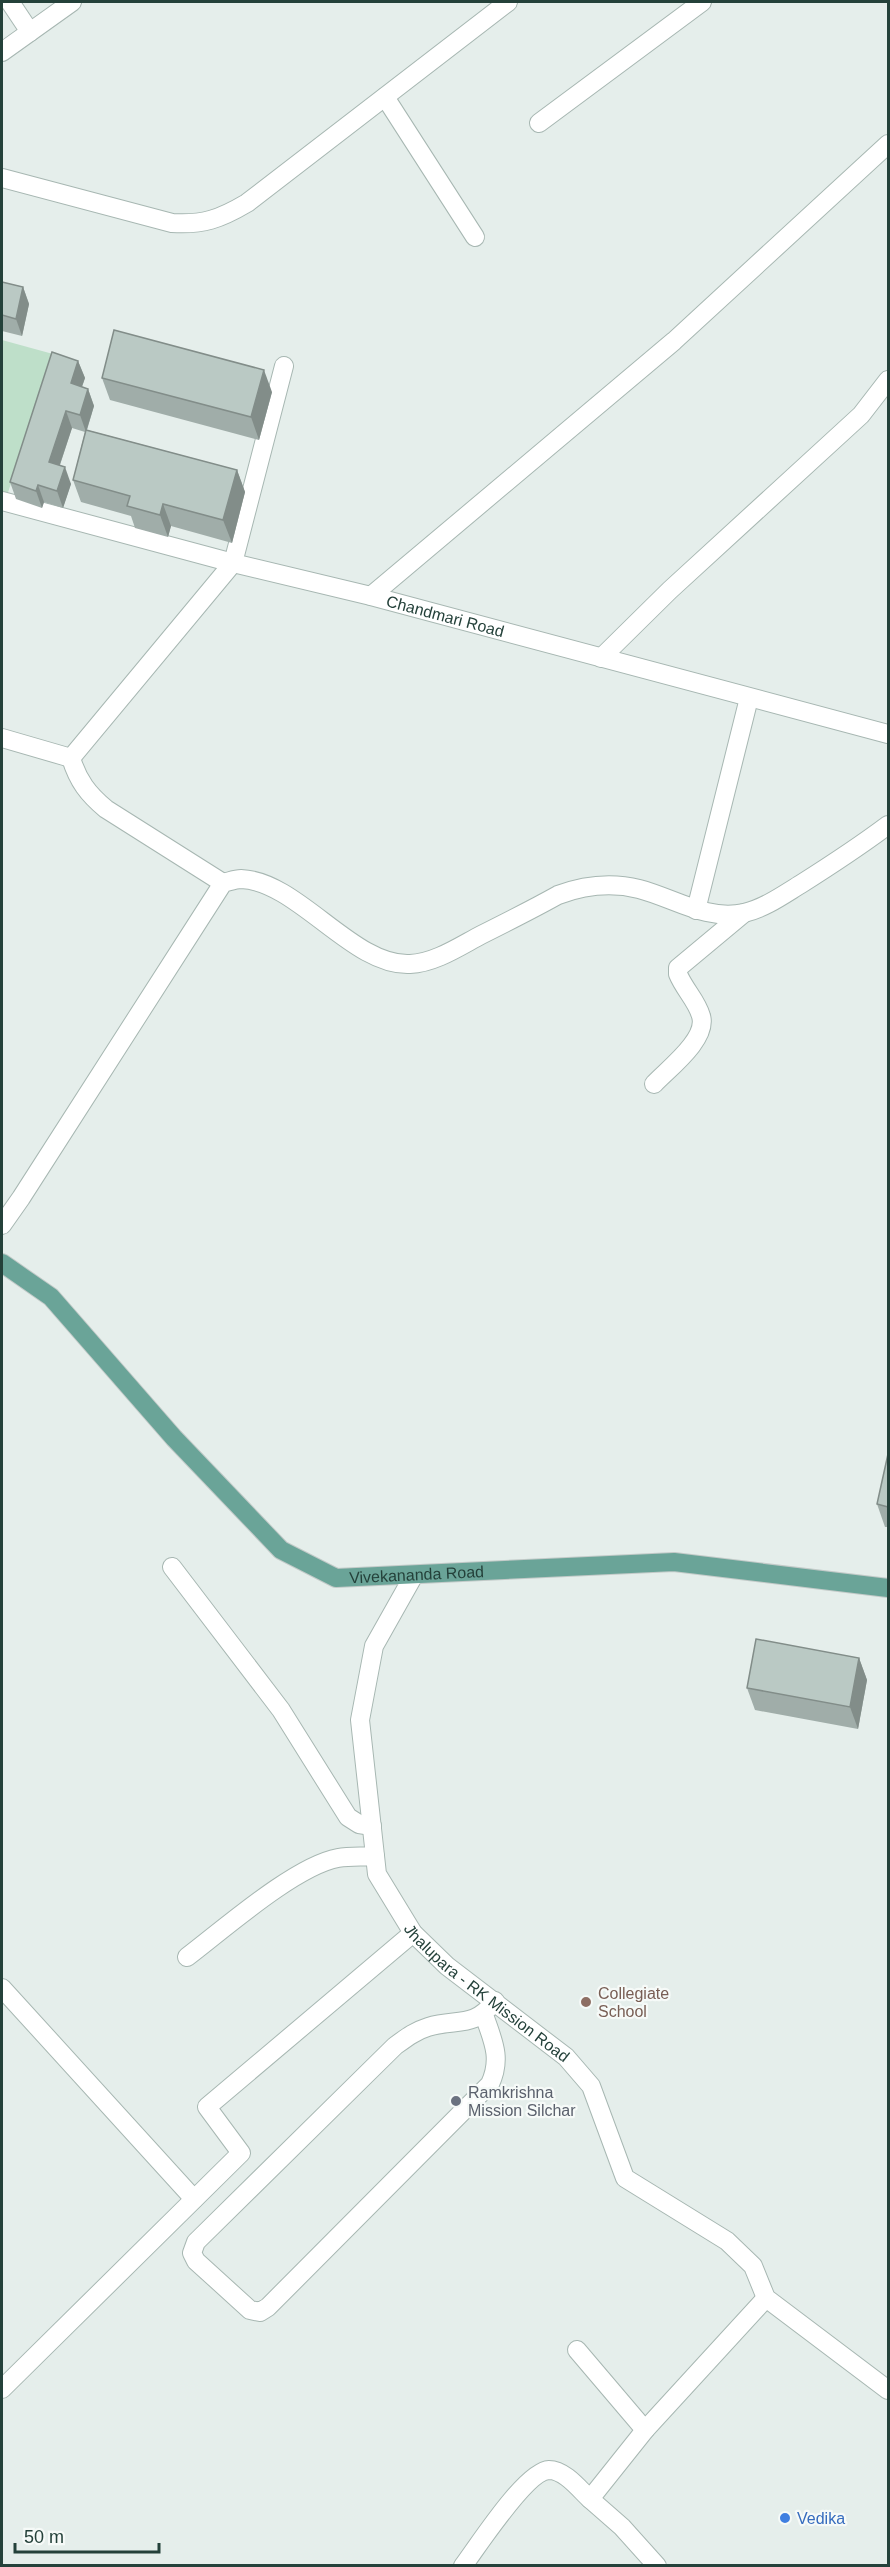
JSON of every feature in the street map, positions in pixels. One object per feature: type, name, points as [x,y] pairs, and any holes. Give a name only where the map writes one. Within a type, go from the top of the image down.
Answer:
[{"type":"main road","name":"Vivekananda Road","points":[[2,1263],[51,1298],[174,1438],[281,1550],[336,1578],[674,1562],[888,1588]]},
{"type":"street","points":[[10,2],[30,32]]},
{"type":"street","points":[[2,52],[72,2]]},
{"type":"street","points":[[2,178],[172,223],[195,225],[223,217],[247,203],[508,2]]},
{"type":"street","points":[[539,123],[702,2]]},
{"type":"street","points":[[385,97],[475,237]]},
{"type":"street","points":[[371,596],[674,341],[888,144]]},
{"type":"street","points":[[71,758],[233,563],[284,366]]},
{"type":"street","points":[[601,658],[670,590],[861,415],[888,380]]},
{"type":"street","name":"Chandmari Road","points":[[2,501],[233,563],[371,596],[888,734]]},
{"type":"street","points":[[696,910],[749,698]]},
{"type":"street","points":[[2,738],[71,758]]},
{"type":"street","points":[[71,758],[77,776],[89,795],[223,883]]},
{"type":"street","points":[[2,1225],[223,883],[241,879],[262,885],[280,893],[365,950],[386,960],[410,964],[441,956],[558,895],[579,887],[611,884],[639,889],[696,910],[719,915],[744,913],[767,905],[888,825]]},
{"type":"street","points":[[654,1084],[696,1041],[702,1027],[701,1016],[680,979],[678,968],[744,913]]},
{"type":"street","points":[[172,1567],[281,1710],[348,1817],[359,1824],[372,1826]]},
{"type":"street","name":"Jhalupara - RK Mission Road","points":[[414,1575],[374,1646],[360,1720],[377,1874],[413,1933],[490,2008],[566,2057],[591,2086],[625,2178],[727,2241],[753,2266],[766,2298]]},
{"type":"street","points":[[187,1957],[284,1884],[314,1867],[337,1858],[375,1856]]},
{"type":"street","points":[[2,2389],[241,2153],[207,2107],[413,1933]]},
{"type":"street","points":[[2,1988],[194,2199]]},
{"type":"street","points":[[490,2008],[497,2069],[490,2084],[268,2307],[260,2312],[249,2310],[196,2261],[192,2253],[196,2242],[395,2046],[412,2033],[427,2027],[449,2022],[471,2021],[490,2008]]},
{"type":"street","points":[[590,2499],[645,2430],[766,2298],[888,2390]]},
{"type":"street","points":[[577,2350],[645,2430]]},
{"type":"street","points":[[464,2565],[521,2488],[538,2473],[548,2470],[557,2471],[590,2499],[622,2527],[657,2565]]},
{"type":"green space","points":[[2,340],[53,354],[2,511]]},
{"type":"building","points":[[2,282],[23,287],[16,319],[2,315]]},
{"type":"building","points":[[114,330],[264,370],[251,417],[102,378]]},
{"type":"building","points":[[52,352],[78,361],[71,383],[88,389],[80,415],[66,411],[49,462],[65,467],[57,491],[38,485],[36,491],[10,482]]},
{"type":"building","points":[[86,430],[237,470],[223,520],[163,504],[160,515],[127,506],[130,496],[73,480]]},
{"type":"building","points":[[888,1454],[888,1507],[877,1504]]},
{"type":"building","points":[[756,1639],[859,1658],[850,1707],[747,1688]]},
{"type":"place","name":"Collegiate School","points":[[586,2002]]},
{"type":"place","name":"Ramkrishna Mission Silchar","points":[[456,2101]]},
{"type":"place","name":"Vedika","points":[[785,2518]]}]
